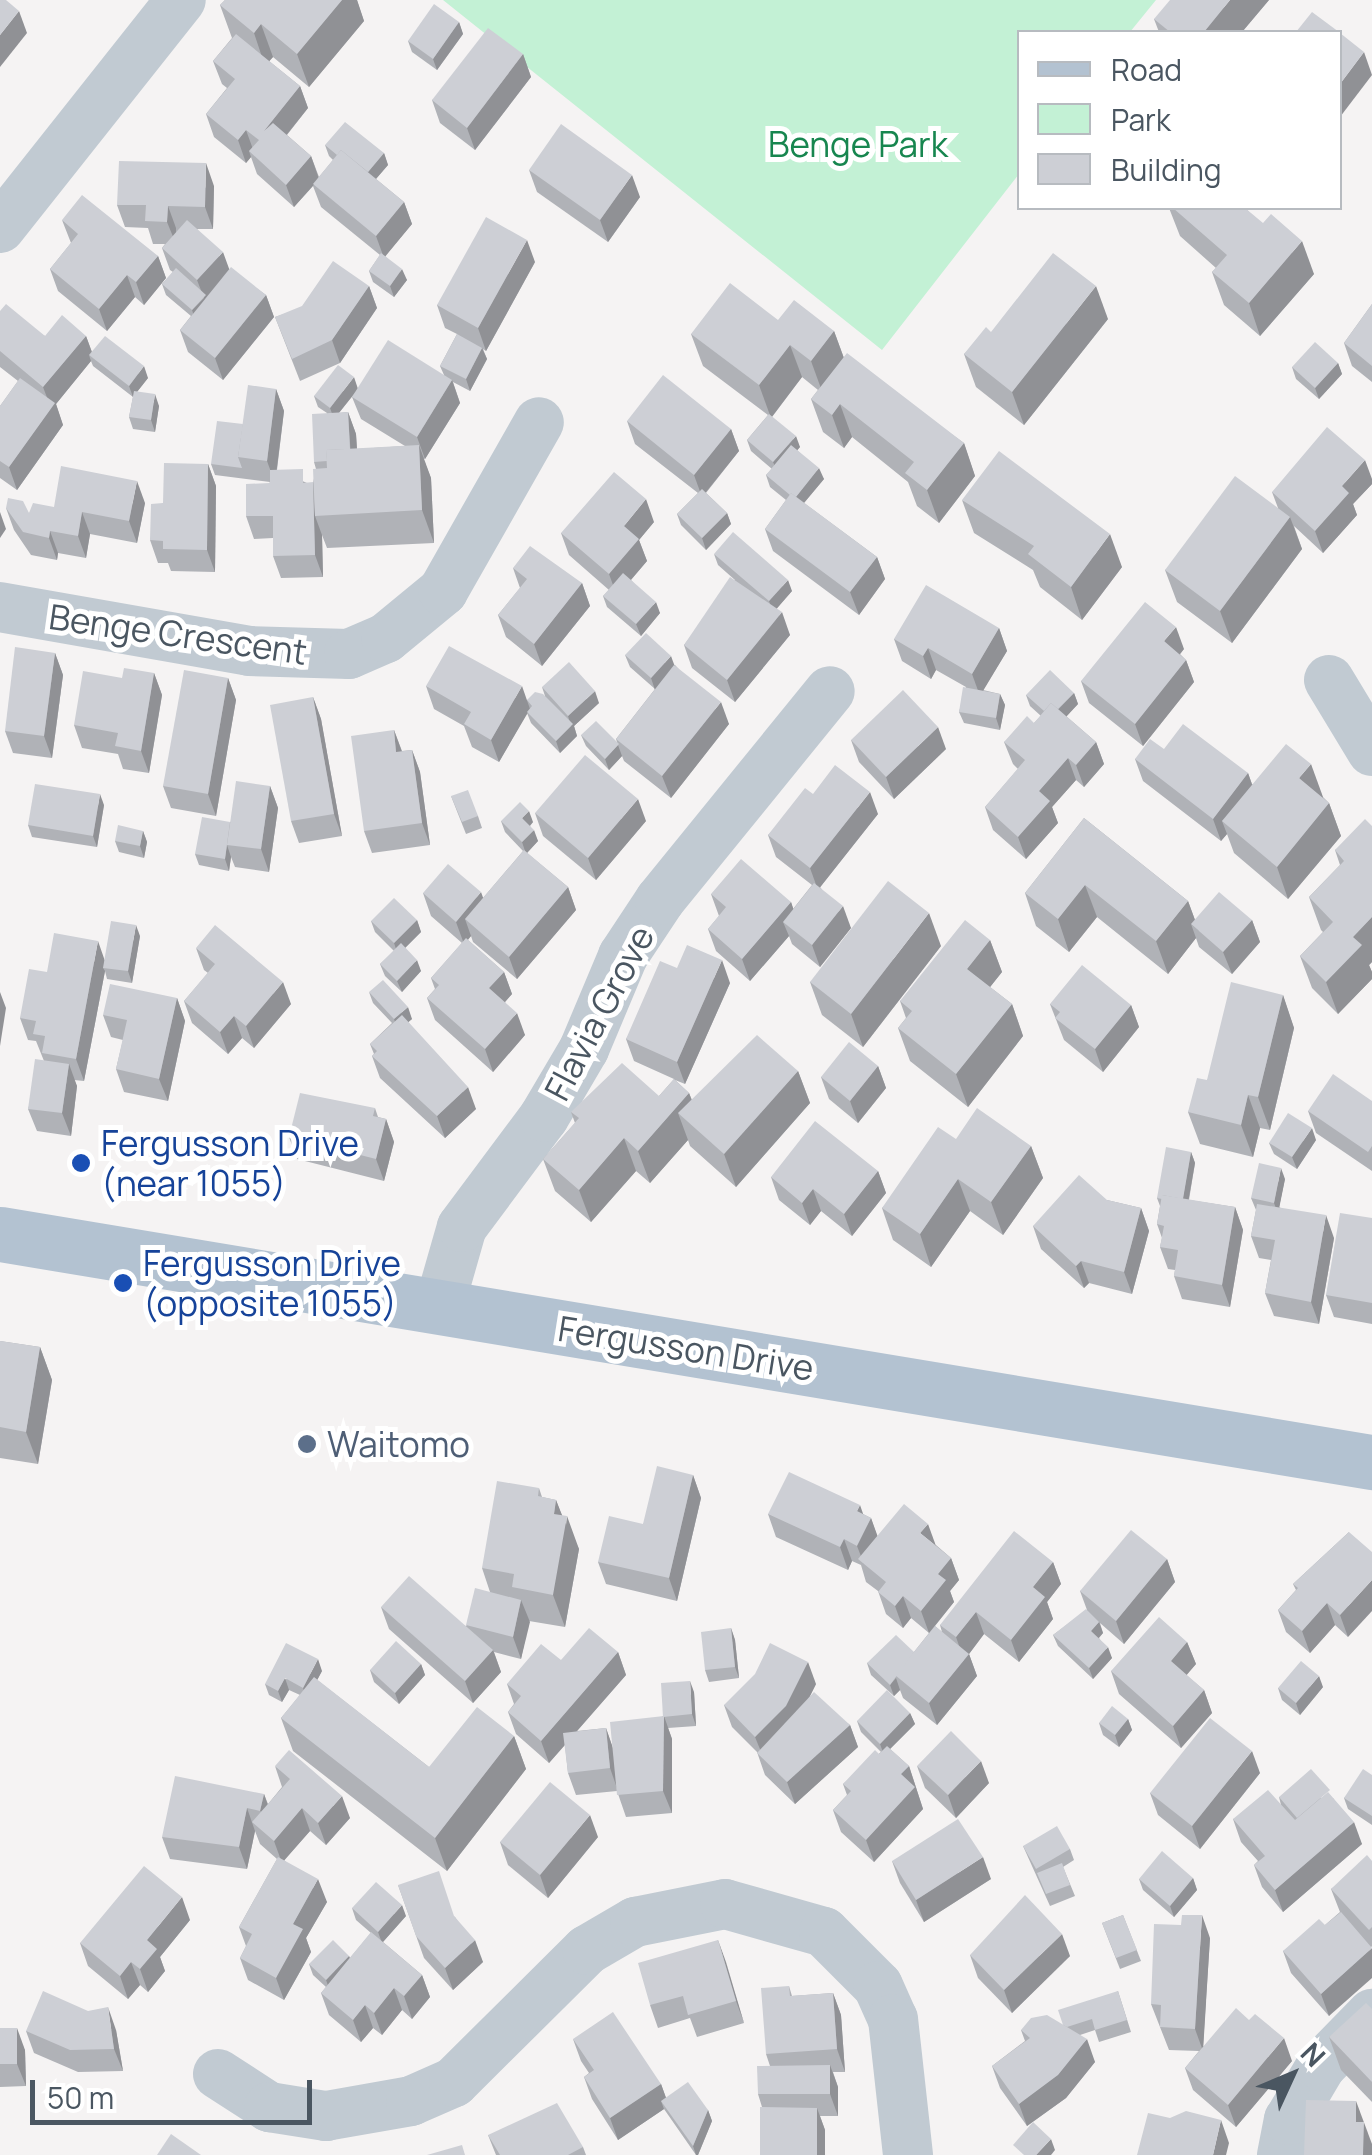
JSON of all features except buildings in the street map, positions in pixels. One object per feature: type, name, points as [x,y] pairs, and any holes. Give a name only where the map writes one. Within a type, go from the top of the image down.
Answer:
[{"type":"main road","name":"Fergusson Drive","points":[[0,1234],[1372,1462]]},
{"type":"street","points":[[0,228],[181,0]]},
{"type":"street","name":"Benge Crescent","points":[[0,608],[249,651],[349,654],[386,638],[443,591],[539,422]]},
{"type":"street","points":[[1329,680],[1372,752]]},
{"type":"street","name":"Flavia Grove","points":[[439,1307],[462,1226],[554,1100],[624,956],[660,900],[830,691]]},
{"type":"street","points":[[218,2074],[269,2107],[326,2116],[411,2101],[454,2082],[587,1950],[635,1922],[725,1904],[824,1932],[878,1986],[892,2019],[908,2155]]},
{"type":"street","points":[[1282,2155],[1289,2120],[1321,2066],[1372,2014]]},
{"type":"green space","name":"Benge Park","points":[[443,0],[1156,0],[1132,30],[1017,30],[1017,177],[882,350]]},
{"type":"place","name":"Fergusson Drive (near 1055)","points":[[81,1163]]},
{"type":"place","name":"Fergusson Drive (opposite 1055)","points":[[123,1283]]},
{"type":"place","name":"Waitomo","points":[[307,1444]]}]
